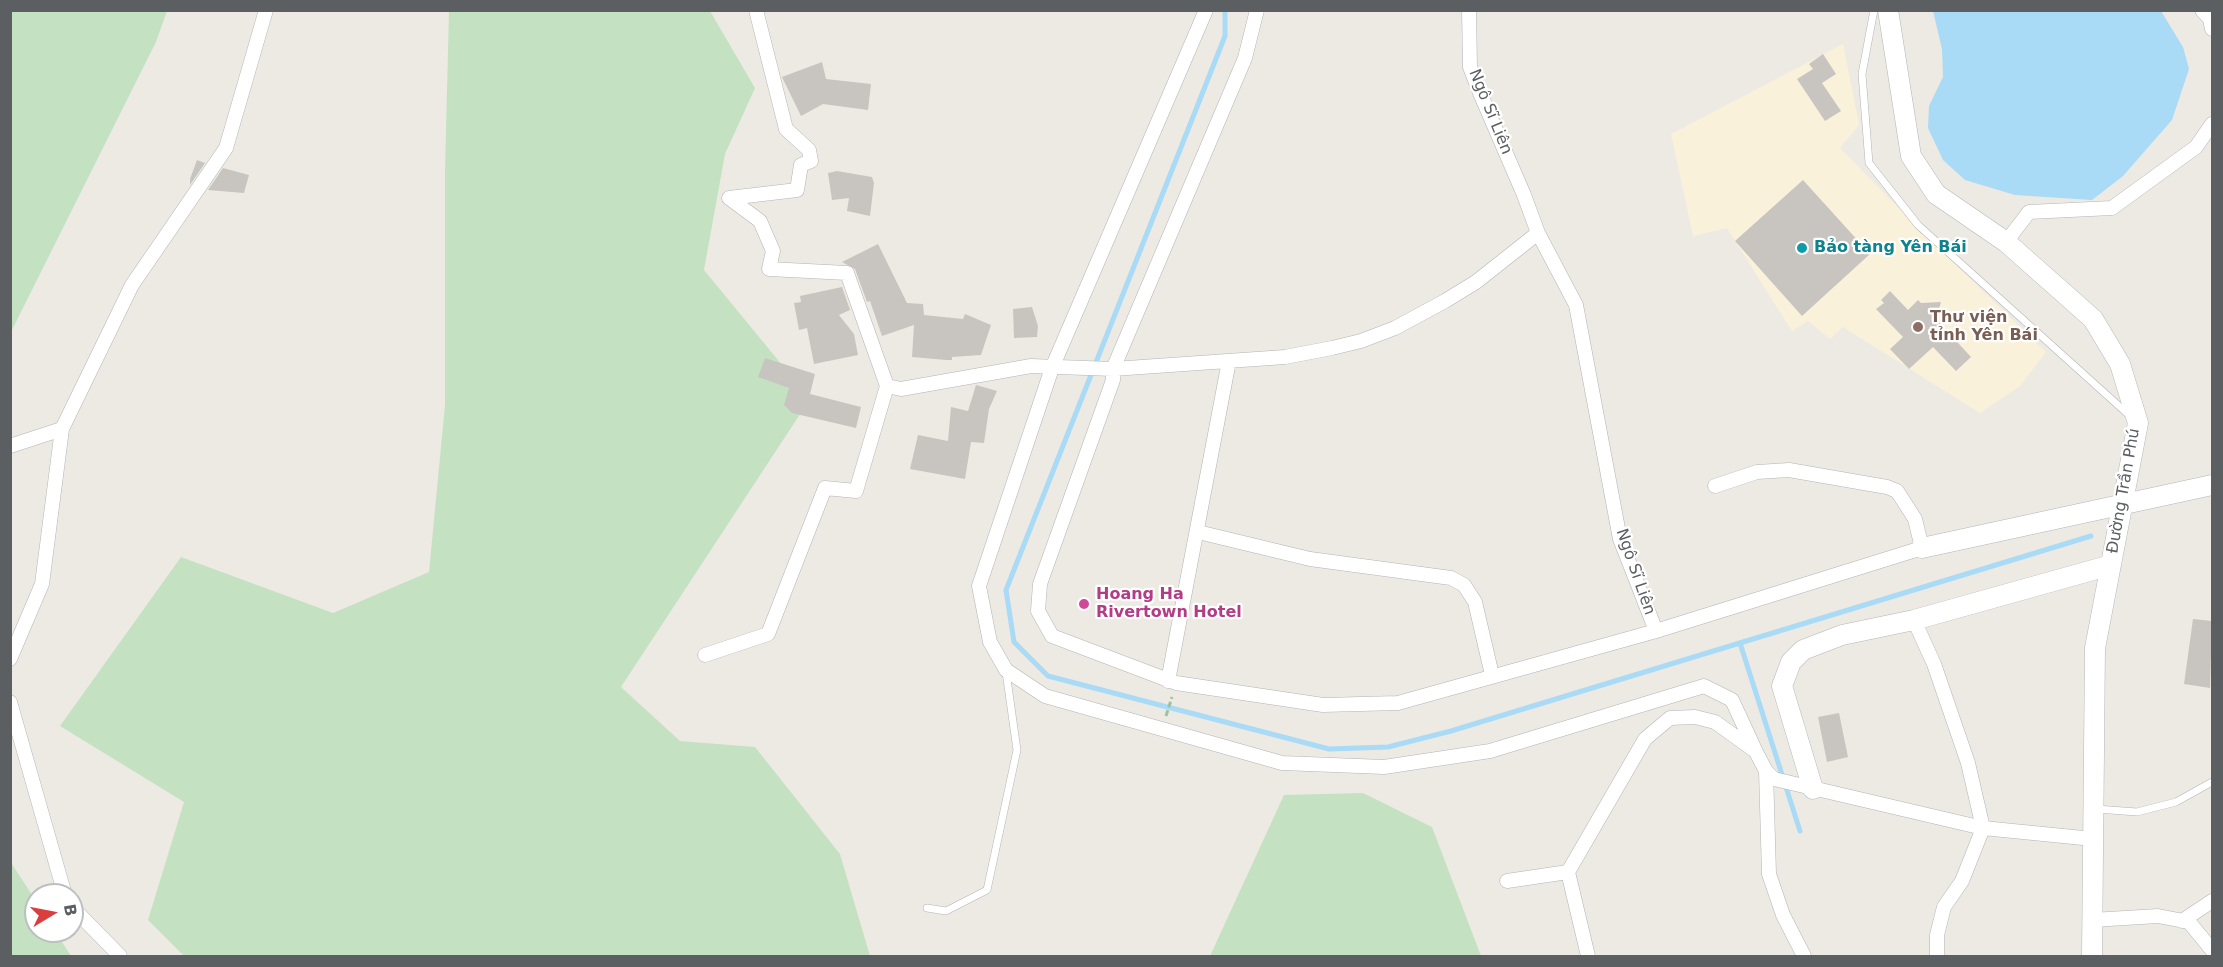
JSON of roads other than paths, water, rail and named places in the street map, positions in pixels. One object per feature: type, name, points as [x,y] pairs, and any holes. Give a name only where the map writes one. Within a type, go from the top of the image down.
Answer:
[{"type":"street","points":[[10,659],[42,584],[62,429],[132,285],[226,148],[266,10]]},
{"type":"street","points":[[705,655],[768,634],[825,488],[856,491],[887,386],[847,273],[769,269],[773,251],[760,221],[729,198],[797,190],[801,165],[811,161],[809,150],[786,129],[756,10]]},
{"type":"street","points":[[1206,10],[1058,368],[979,586],[990,642],[1006,670],[1045,696],[1282,763],[1384,767],[1490,751],[1704,686],[1732,700],[1755,752],[1770,775],[1769,874],[1783,915],[1804,957]]},
{"type":"street","points":[[1257,10],[1245,58],[1110,369],[1113,380],[1040,584],[1038,611],[1052,636],[1171,685],[1334,705],[1398,703],[1656,631]]},
{"type":"street","name":"Ngô Sĩ Liên","points":[[1469,10],[1470,67],[1538,233],[1575,305],[1620,539],[1656,631],[1922,549]]},
{"type":"street","name":"Đường Trần Phú","points":[[1888,10],[1911,156],[1936,194],[2006,242],[2093,319],[2120,364],[2138,423],[2095,648],[2092,957]]},
{"type":"street","points":[[2202,10],[2210,19],[2212,29]]},
{"type":"street","points":[[2006,242],[2030,212],[2112,208],[2196,147],[2212,124]]},
{"type":"street","points":[[887,386],[901,388],[1031,366],[1110,369],[1285,357],[1332,348],[1361,341],[1395,328],[1476,282],[1538,233]]},
{"type":"street","points":[[1171,685],[1229,361]]},
{"type":"street","points":[[10,446],[62,429]]},
{"type":"street","points":[[1715,486],[1757,472],[1789,470],[1887,486],[1897,491],[1915,519],[1922,549],[2212,486]]},
{"type":"street","points":[[1197,532],[1310,559],[1451,578],[1464,585],[1475,602],[1492,675]]},
{"type":"street","points":[[1808,788],[1782,686],[1791,662],[1803,650],[1842,635],[1914,620],[2111,565]]},
{"type":"street","points":[[1914,620],[1934,664],[1968,763],[1983,828],[1962,881],[1944,906],[1937,935],[1937,957]]},
{"type":"street","points":[[10,702],[62,883]]},
{"type":"street","points":[[1588,957],[1568,872],[1645,739],[1670,718],[1695,717],[1715,722],[1755,752]]},
{"type":"street","points":[[1770,775],[1808,788],[1983,828],[2093,839]]},
{"type":"street","points":[[1507,881],[1568,872]]},
{"type":"street","points":[[2182,921],[2212,901]]},
{"type":"street","points":[[2092,920],[2158,916],[2189,922],[2212,950]]},
{"type":"street","points":[[84,920],[120,957]]},
{"type":"lane","points":[[1874,10],[1862,74],[1869,163],[1918,225],[2138,423]]},
{"type":"lane","points":[[927,909],[946,911],[987,890],[1017,750],[1006,670]]},
{"type":"lane","points":[[2093,808],[2137,812],[2176,802],[2212,782]]},
{"type":"water","points":[[1933,11],[2161,11],[2183,47],[2189,69],[2172,120],[2123,176],[2092,200],[2015,195],[1965,180],[1943,160],[1928,128],[1929,106],[1943,77],[1942,49]]},
{"type":"waterway","points":[[1225,10],[1225,36],[1006,590],[1014,642],[1048,676],[1329,749],[1388,747],[1451,731],[2091,536]]},
{"type":"waterway","points":[[1740,643],[1800,831]]},
{"type":"place","name":"Bảo tàng Yên Bái","points":[[1802,248]]},
{"type":"place","name":"Thư viện tỉnh Yên Bái","points":[[1918,327]]},
{"type":"place","name":"Hoang Ha Rivertown Hotel","points":[[1084,604]]}]
